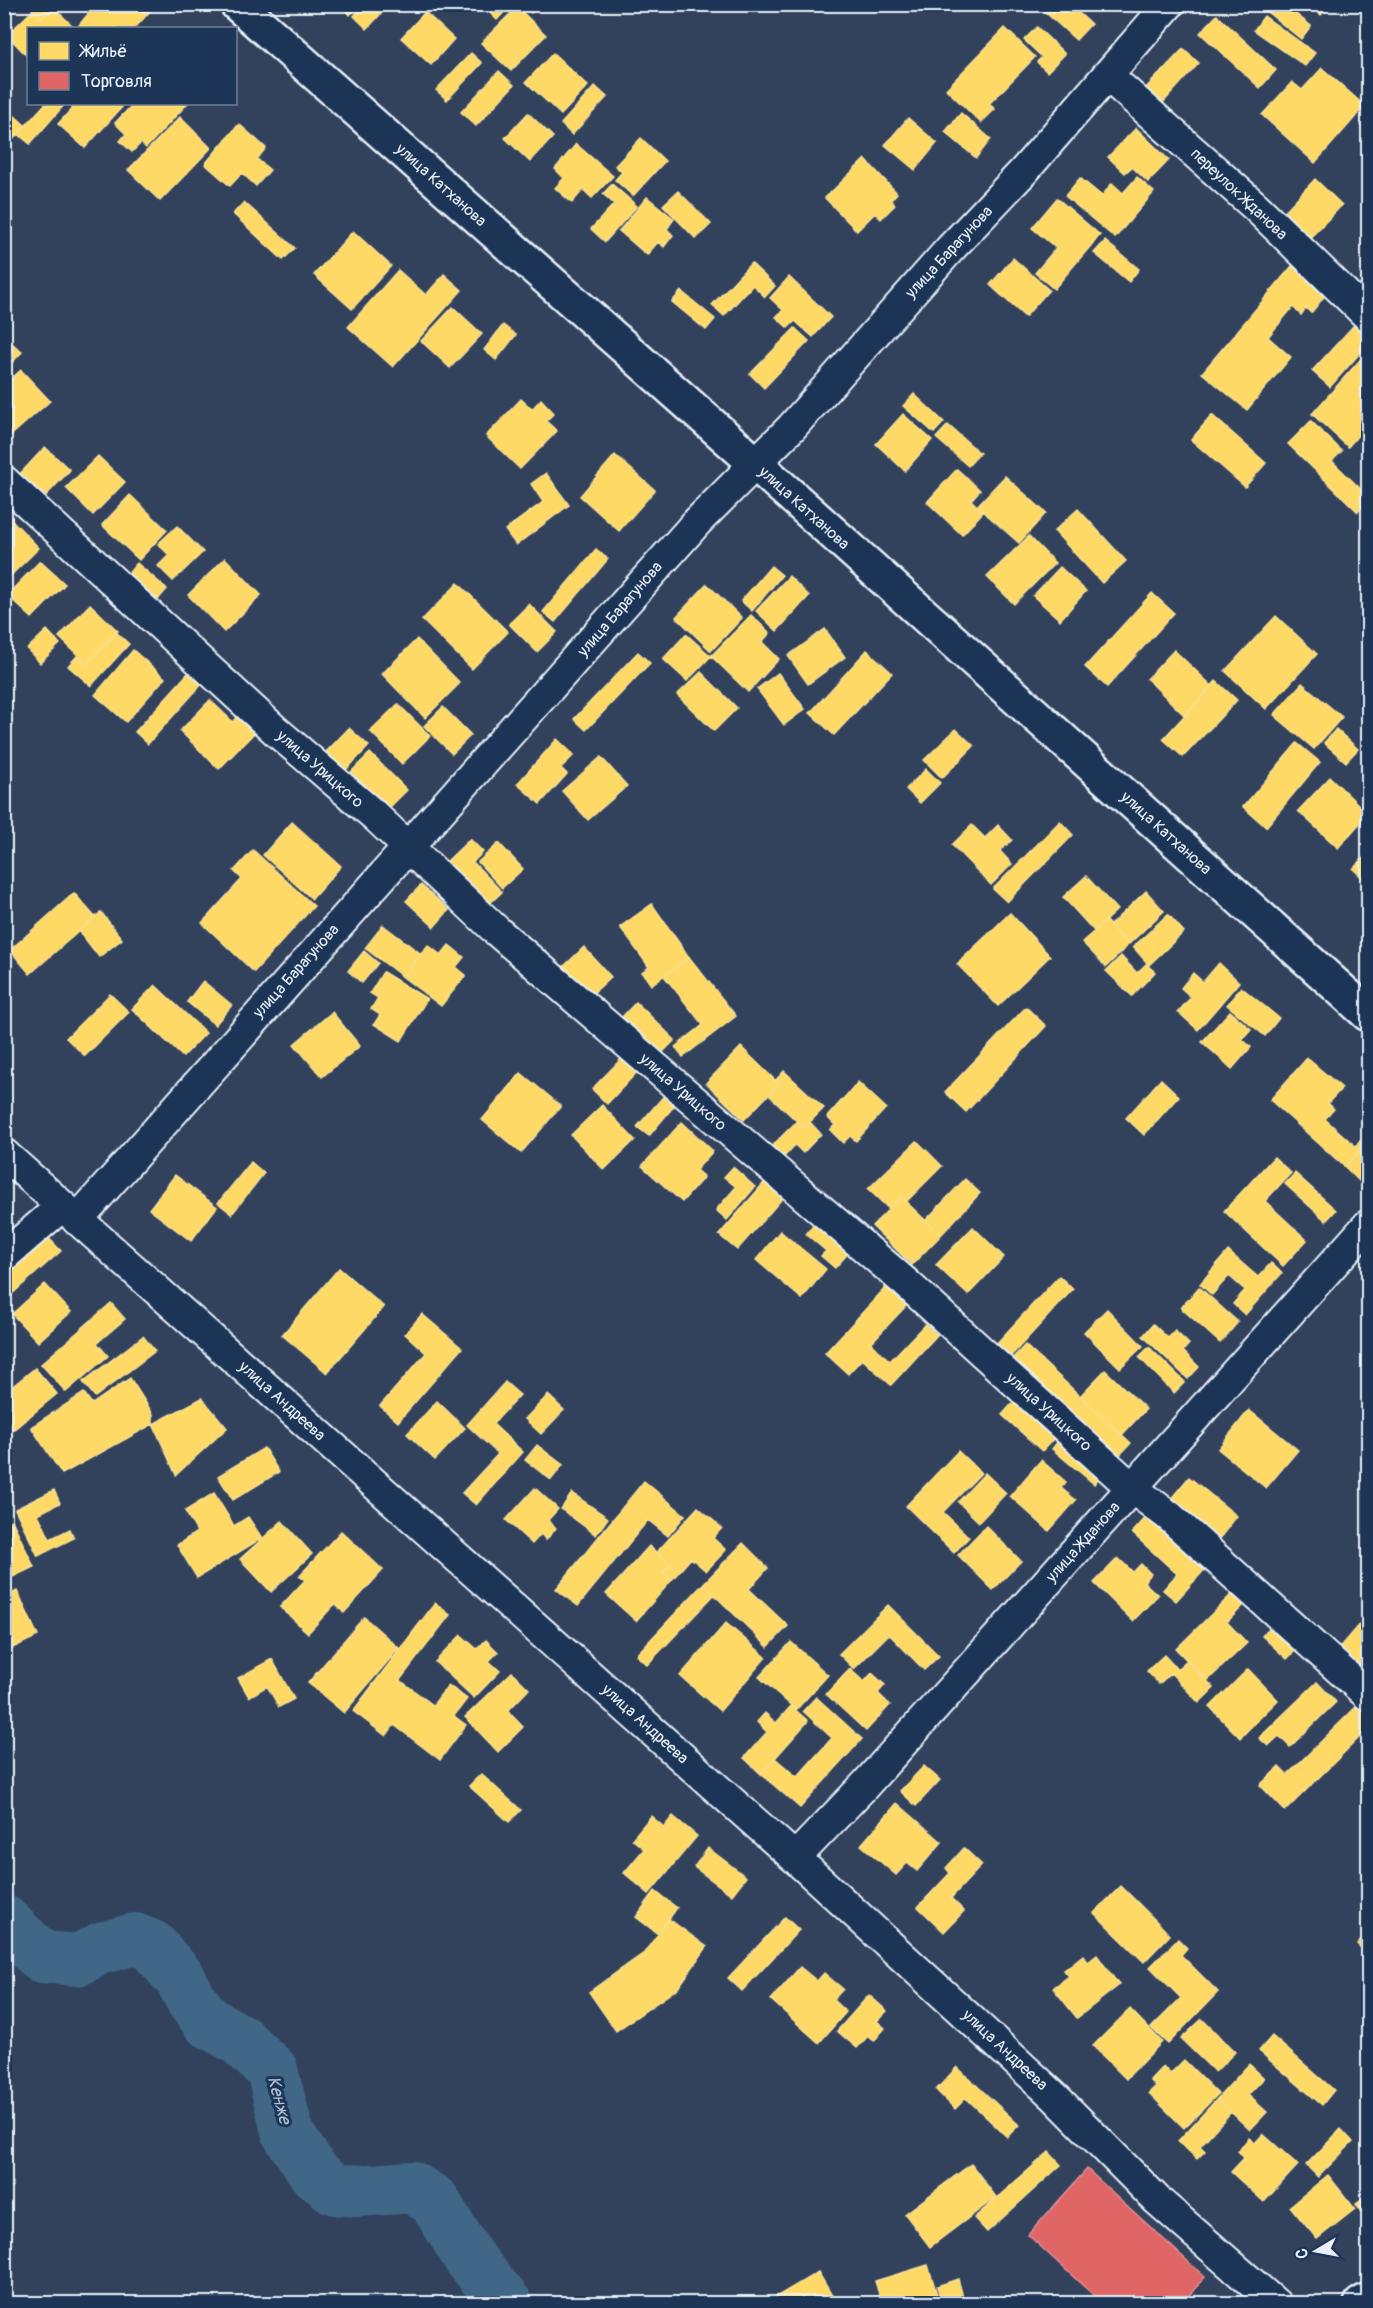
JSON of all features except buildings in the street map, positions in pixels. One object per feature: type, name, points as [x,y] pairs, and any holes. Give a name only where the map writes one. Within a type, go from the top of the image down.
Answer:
[{"type":"street","name":"улица Катханова","points":[[237,4],[755,463],[1368,1014]]},
{"type":"street","name":"улица Барагунова","points":[[4,1256],[70,1213],[408,847],[697,522],[791,428],[950,249],[1023,172],[1169,4]]},
{"type":"street","name":"переулок Жданова","points":[[1107,75],[1256,207],[1368,316]]},
{"type":"street","name":"улица Урицкого","points":[[4,481],[276,731],[408,847],[507,940],[906,1283],[1132,1488],[1169,1516],[1368,1695]]},
{"type":"street","name":"улица Андреева","points":[[4,1154],[795,1858],[849,1911],[975,2020],[1110,2150],[1157,2200],[1276,2304]]},
{"type":"street","name":"улица Жданова","points":[[795,1858],[865,1785],[1368,1225]]},
{"type":"street","points":[[1361,2304],[1368,2300]]},
{"type":"waterway","name":"Кенже","points":[[4,1921],[42,1957],[78,1960],[101,1948],[135,1939],[152,1946],[180,1978],[192,2001],[208,2022],[240,2040],[272,2070],[288,2134],[315,2174],[335,2189],[358,2191],[412,2187],[434,2201],[469,2258],[507,2304]]}]
